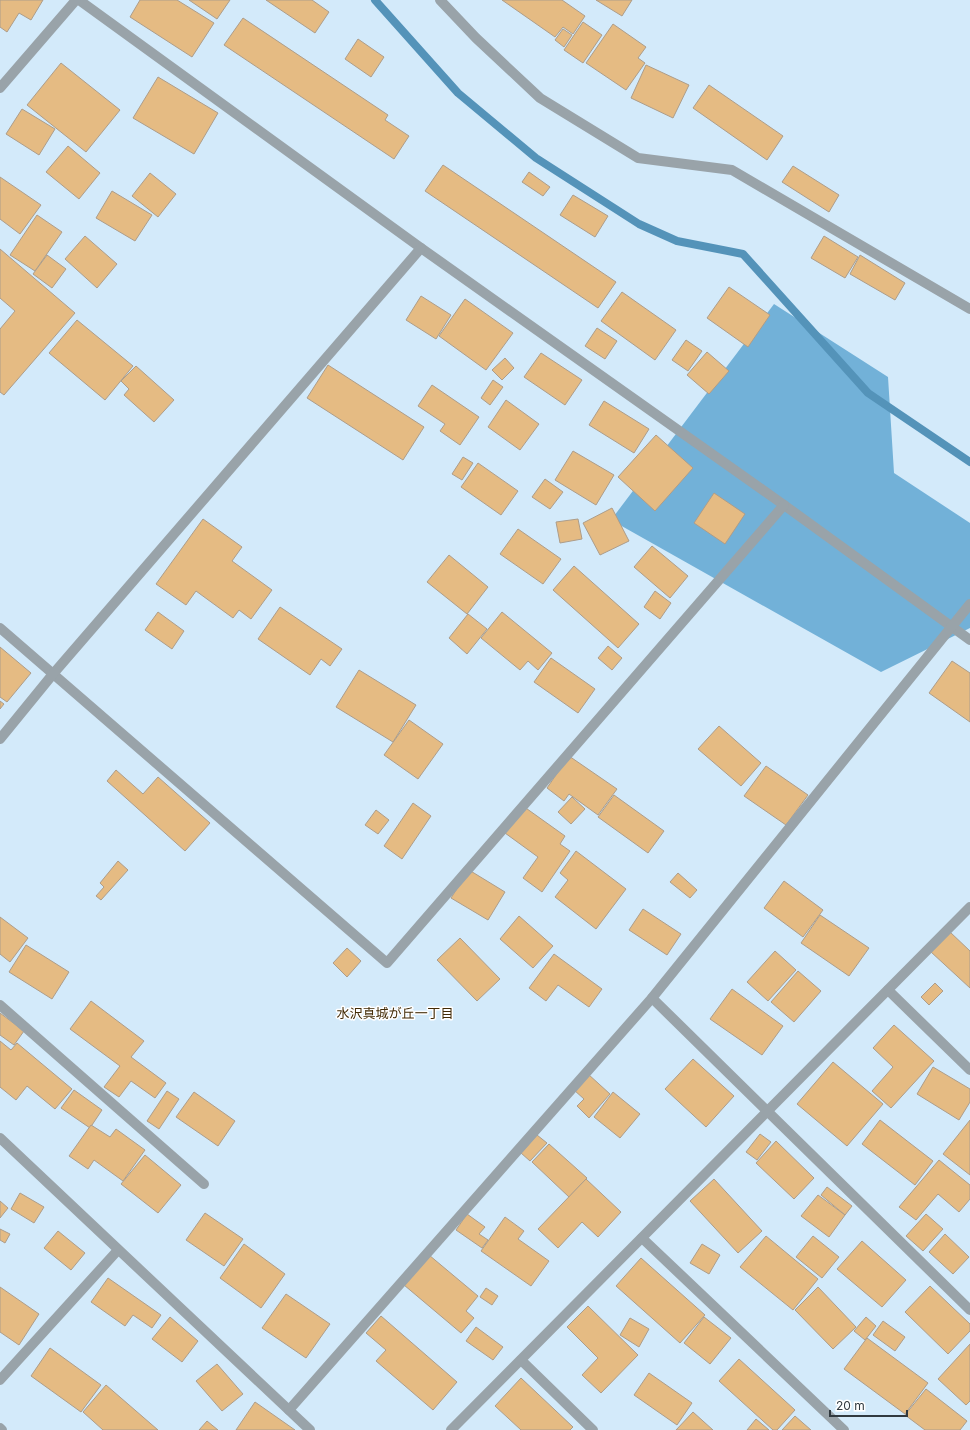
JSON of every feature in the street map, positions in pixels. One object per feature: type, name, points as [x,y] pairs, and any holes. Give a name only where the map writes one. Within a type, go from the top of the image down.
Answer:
[{"type":"street","points":[[0,88],[77,0],[421,248],[784,505],[970,640]]},
{"type":"street","points":[[440,0],[476,38],[540,98],[638,158],[732,170],[970,309]]},
{"type":"street","points":[[0,738],[52,674],[421,248]]},
{"type":"street","points":[[0,628],[387,963],[784,505]]},
{"type":"street","points":[[289,1410],[652,998],[953,627],[970,604]]},
{"type":"street","points":[[452,1430],[970,907]]},
{"type":"street","points":[[888,990],[970,1070]]},
{"type":"street","points":[[652,998],[970,1310]]},
{"type":"street","points":[[0,1005],[204,1184]]},
{"type":"street","points":[[0,1138],[310,1430]]},
{"type":"street","points":[[642,1238],[844,1430]]},
{"type":"street","points":[[0,1380],[118,1250]]},
{"type":"street","points":[[521,1360],[594,1430]]},
{"type":"shaded area","points":[[774,304],[888,377],[894,473],[970,523],[970,628],[881,672],[611,520]]},
{"type":"building","points":[[0,0],[43,0],[31,20],[19,13],[7,32],[0,27]]},
{"type":"building","points":[[140,0],[177,0],[214,23],[192,57],[130,17]]},
{"type":"building","points":[[189,0],[230,0],[217,19]]},
{"type":"building","points":[[266,0],[312,0],[329,12],[315,33]]},
{"type":"building","points":[[502,0],[562,0],[585,16],[573,34],[563,27],[555,37]]},
{"type":"building","points":[[596,0],[632,0],[622,16]]},
{"type":"building","points":[[243,18],[388,115],[385,120],[409,136],[394,159],[224,45]]},
{"type":"building","points":[[583,22],[602,35],[583,63],[564,50]]},
{"type":"building","points":[[613,24],[646,47],[638,58],[645,63],[626,90],[586,63]]},
{"type":"building","points":[[563,29],[572,35],[564,47],[555,40]]},
{"type":"building","points":[[358,39],[384,57],[371,77],[345,59]]},
{"type":"building","points":[[61,63],[120,110],[86,152],[27,105]]},
{"type":"building","points":[[646,65],[689,85],[673,118],[631,98]]},
{"type":"building","points":[[158,77],[218,113],[194,154],[133,118]]},
{"type":"building","points":[[709,85],[783,136],[767,160],[693,108]]},
{"type":"building","points":[[22,109],[55,129],[39,155],[6,134]]},
{"type":"building","points":[[68,146],[100,173],[79,199],[46,172]]},
{"type":"building","points":[[443,165],[616,282],[598,308],[425,191]]},
{"type":"building","points":[[793,166],[839,195],[829,212],[782,182]]},
{"type":"building","points":[[529,172],[550,187],[543,196],[522,182]]},
{"type":"building","points":[[150,173],[176,194],[158,217],[132,196]]},
{"type":"building","points":[[0,177],[41,205],[20,234],[0,219]]},
{"type":"building","points":[[112,191],[152,215],[135,241],[96,218]]},
{"type":"building","points":[[573,195],[608,216],[595,237],[560,215]]},
{"type":"building","points":[[37,215],[62,232],[35,271],[10,255]]},
{"type":"building","points":[[85,236],[117,264],[97,288],[65,259]]},
{"type":"building","points":[[824,236],[858,257],[845,278],[811,258]]},
{"type":"building","points":[[0,249],[75,313],[4,395],[0,392],[0,329],[15,311],[0,298]]},
{"type":"building","points":[[47,255],[66,269],[52,288],[33,274]]},
{"type":"building","points":[[860,255],[905,283],[895,300],[850,274]]},
{"type":"building","points":[[729,287],[770,315],[748,347],[707,318]]},
{"type":"building","points":[[622,292],[676,330],[655,360],[601,321]]},
{"type":"building","points":[[421,296],[451,315],[436,339],[406,320]]},
{"type":"building","points":[[465,299],[513,333],[486,370],[439,336]]},
{"type":"building","points":[[77,320],[133,366],[105,400],[49,353]]},
{"type":"building","points":[[597,328],[617,341],[605,359],[585,346]]},
{"type":"building","points":[[686,340],[702,351],[688,371],[672,360]]},
{"type":"building","points":[[707,352],[729,371],[709,394],[687,375]]},
{"type":"building","points":[[541,353],[582,380],[565,405],[524,377]]},
{"type":"building","points":[[505,358],[514,368],[502,380],[492,370]]},
{"type":"building","points":[[328,365],[424,427],[403,460],[307,398]]},
{"type":"building","points":[[136,366],[174,400],[154,422],[124,395],[129,389],[121,381]]},
{"type":"building","points":[[493,380],[503,387],[490,405],[481,398]]},
{"type":"building","points":[[432,385],[479,417],[460,445],[440,431],[445,424],[418,406]]},
{"type":"building","points":[[506,400],[539,424],[520,450],[488,427]]},
{"type":"building","points":[[604,401],[649,429],[634,453],[589,425]]},
{"type":"building","points":[[656,435],[693,468],[655,511],[618,477]]},
{"type":"building","points":[[573,451],[614,475],[596,505],[555,480]]},
{"type":"building","points":[[463,457],[473,463],[462,480],[452,474]]},
{"type":"building","points":[[478,463],[518,491],[501,515],[461,487]]},
{"type":"building","points":[[545,479],[563,492],[550,509],[532,497]]},
{"type":"building","points":[[714,493],[745,514],[725,544],[694,523]]},
{"type":"building","points":[[612,508],[629,541],[600,555],[583,523]]},
{"type":"building","points":[[203,519],[242,547],[232,561],[272,590],[251,619],[239,610],[233,618],[196,591],[186,605],[156,584]]},
{"type":"building","points":[[578,519],[582,539],[560,543],[556,522]]},
{"type":"building","points":[[518,529],[561,559],[543,584],[500,554]]},
{"type":"building","points":[[652,546],[688,576],[670,598],[634,567]]},
{"type":"building","points":[[449,555],[488,587],[467,614],[427,582]]},
{"type":"building","points":[[574,566],[639,624],[618,648],[553,590]]},
{"type":"building","points":[[655,591],[671,603],[660,619],[644,607]]},
{"type":"building","points":[[280,607],[342,649],[330,666],[321,659],[310,675],[258,639]]},
{"type":"building","points":[[158,612],[184,631],[172,649],[145,630]]},
{"type":"building","points":[[502,612],[552,653],[538,670],[528,661],[520,670],[481,638]]},
{"type":"building","points":[[468,614],[487,629],[467,654],[449,638]]},
{"type":"building","points":[[608,646],[622,658],[612,670],[598,658]]},
{"type":"building","points":[[0,647],[31,673],[7,702],[0,697]]},
{"type":"building","points":[[551,658],[595,689],[578,713],[534,682]]},
{"type":"building","points":[[952,661],[970,673],[970,722],[929,693]]},
{"type":"building","points":[[359,670],[416,705],[393,742],[336,707]]},
{"type":"building","points":[[0,701],[4,704],[0,709]]},
{"type":"building","points":[[409,720],[443,744],[418,779],[384,755]]},
{"type":"building","points":[[719,726],[761,763],[741,786],[698,749]]},
{"type":"building","points":[[569,756],[617,789],[598,815],[569,794],[564,801],[547,788]]},
{"type":"building","points":[[766,766],[808,795],[786,825],[744,796]]},
{"type":"building","points":[[116,770],[143,794],[158,777],[210,823],[185,851],[107,781]]},
{"type":"building","points":[[614,795],[664,831],[648,853],[598,817]]},
{"type":"building","points":[[572,797],[585,809],[571,824],[558,812]]},
{"type":"building","points":[[413,803],[431,816],[402,859],[384,846]]},
{"type":"building","points":[[523,806],[565,836],[560,844],[570,851],[542,892],[523,878],[538,857],[505,833]]},
{"type":"building","points":[[376,810],[389,820],[378,834],[365,825]]},
{"type":"building","points":[[576,851],[626,889],[596,929],[555,897],[568,880],[560,873]]},
{"type":"building","points":[[118,861],[128,870],[101,900],[96,896],[104,887],[100,883]]},
{"type":"building","points":[[469,870],[505,892],[488,920],[451,898]]},
{"type":"building","points":[[678,873],[697,890],[690,898],[670,882]]},
{"type":"building","points":[[784,881],[823,910],[803,937],[764,908]]},
{"type":"building","points":[[643,909],[681,934],[667,955],[629,930]]},
{"type":"building","points":[[820,915],[869,948],[849,976],[801,943]]},
{"type":"building","points":[[519,916],[553,946],[533,968],[500,939]]},
{"type":"building","points":[[0,917],[28,938],[10,962],[0,954]]},
{"type":"building","points":[[950,932],[970,951],[970,988],[931,952]]},
{"type":"building","points":[[460,938],[500,979],[477,1001],[437,960]]},
{"type":"building","points":[[26,945],[69,972],[52,999],[9,972]]},
{"type":"building","points":[[347,948],[361,961],[347,977],[333,963]]},
{"type":"building","points":[[775,951],[796,970],[768,1001],[747,982]]},
{"type":"building","points":[[554,954],[602,989],[589,1007],[558,985],[546,1001],[529,988]]},
{"type":"building","points":[[798,971],[821,991],[794,1022],[771,1002]]},
{"type":"building","points":[[935,983],[943,991],[929,1005],[921,997]]},
{"type":"building","points":[[732,989],[783,1026],[762,1055],[710,1019]]},
{"type":"building","points":[[91,1001],[144,1041],[131,1057],[166,1083],[155,1098],[131,1081],[119,1097],[104,1087],[120,1066],[70,1029]]},
{"type":"building","points":[[0,1013],[24,1031],[14,1045],[0,1035]]},
{"type":"building","points":[[894,1025],[934,1061],[891,1108],[872,1091],[893,1067],[873,1048]]},
{"type":"building","points":[[0,1041],[11,1050],[17,1043],[72,1089],[55,1109],[27,1086],[16,1100],[0,1087]]},
{"type":"building","points":[[693,1059],[734,1096],[706,1127],[665,1089]]},
{"type":"building","points":[[833,1062],[883,1104],[847,1146],[797,1104]]},
{"type":"building","points":[[933,1067],[970,1089],[970,1102],[959,1120],[917,1094]]},
{"type":"building","points":[[588,1074],[610,1094],[589,1118],[577,1106],[584,1099],[574,1090]]},
{"type":"building","points":[[74,1090],[102,1110],[90,1128],[61,1108]]},
{"type":"building","points":[[167,1091],[179,1099],[159,1129],[147,1121]]},
{"type":"building","points":[[194,1092],[235,1121],[218,1146],[176,1117]]},
{"type":"building","points":[[613,1092],[640,1114],[620,1138],[594,1117]]},
{"type":"building","points":[[880,1120],[933,1161],[915,1185],[862,1144]]},
{"type":"building","points":[[970,1120],[970,1175],[943,1154]]},
{"type":"building","points":[[91,1125],[110,1137],[116,1129],[145,1150],[123,1181],[94,1160],[88,1169],[69,1156]]},
{"type":"building","points":[[760,1134],[771,1142],[757,1160],[746,1152]]},
{"type":"building","points":[[537,1135],[547,1143],[530,1161],[521,1153]]},
{"type":"building","points":[[776,1141],[814,1178],[794,1199],[756,1163]]},
{"type":"building","points":[[549,1144],[587,1178],[569,1197],[532,1162]]},
{"type":"building","points":[[145,1155],[181,1185],[158,1213],[121,1184]]},
{"type":"building","points":[[939,1160],[970,1185],[970,1199],[959,1212],[938,1194],[916,1220],[899,1207]]},
{"type":"building","points":[[586,1179],[621,1212],[598,1237],[582,1222],[558,1248],[538,1229]]},
{"type":"building","points":[[714,1179],[762,1231],[738,1253],[690,1201]]},
{"type":"building","points":[[827,1187],[852,1206],[845,1215],[821,1195]]},
{"type":"building","points":[[20,1193],[44,1207],[34,1223],[11,1209]]},
{"type":"building","points":[[818,1195],[845,1215],[829,1237],[801,1216]]},
{"type":"building","points":[[0,1201],[8,1208],[0,1218]]},
{"type":"building","points":[[205,1213],[243,1239],[224,1266],[186,1240]]},
{"type":"building","points":[[467,1214],[485,1227],[479,1234],[488,1240],[482,1248],[456,1230]]},
{"type":"building","points":[[926,1214],[943,1229],[923,1251],[906,1236]]},
{"type":"building","points":[[505,1217],[524,1231],[518,1239],[549,1261],[531,1286],[481,1251]]},
{"type":"building","points":[[0,1229],[10,1234],[5,1243],[0,1240]]},
{"type":"building","points":[[58,1231],[85,1253],[71,1270],[44,1248]]},
{"type":"building","points":[[945,1234],[969,1257],[953,1274],[929,1252]]},
{"type":"building","points":[[766,1236],[818,1279],[793,1310],[740,1267]]},
{"type":"building","points":[[813,1236],[839,1257],[822,1278],[796,1257]]},
{"type":"building","points":[[862,1241],[906,1280],[882,1307],[837,1269]]},
{"type":"building","points":[[244,1244],[285,1274],[261,1308],[220,1278]]},
{"type":"building","points":[[702,1244],[720,1255],[709,1274],[690,1263]]},
{"type":"building","points":[[429,1255],[478,1296],[466,1311],[474,1318],[461,1333],[404,1285]]},
{"type":"building","points":[[641,1258],[705,1315],[680,1343],[616,1286]]},
{"type":"building","points":[[108,1278],[161,1315],[152,1328],[133,1315],[125,1326],[91,1302]]},
{"type":"building","points":[[930,1286],[970,1324],[970,1331],[948,1354],[905,1312]]},
{"type":"building","points":[[0,1287],[39,1314],[19,1345],[0,1332]]},
{"type":"building","points":[[818,1287],[856,1327],[833,1349],[795,1310]]},
{"type":"building","points":[[486,1288],[498,1296],[492,1305],[480,1297]]},
{"type":"building","points":[[286,1294],[330,1324],[306,1358],[262,1328]]},
{"type":"building","points":[[588,1306],[638,1355],[601,1393],[582,1375],[598,1358],[567,1327]]},
{"type":"building","points":[[381,1316],[457,1382],[433,1410],[376,1361],[386,1350],[366,1333]]},
{"type":"building","points":[[170,1317],[198,1341],[182,1362],[152,1339]]},
{"type":"building","points":[[704,1317],[731,1338],[710,1364],[684,1343]]},
{"type":"building","points":[[866,1317],[876,1326],[865,1340],[854,1331]]},
{"type":"building","points":[[630,1318],[649,1329],[639,1347],[620,1335]]},
{"type":"building","points":[[883,1321],[905,1337],[895,1351],[873,1335]]},
{"type":"building","points":[[476,1327],[503,1347],[493,1360],[466,1341]]},
{"type":"building","points":[[867,1338],[928,1383],[905,1414],[844,1369]]},
{"type":"building","points":[[970,1344],[970,1401],[966,1405],[938,1379]]},
{"type":"building","points":[[50,1348],[101,1385],[81,1412],[31,1376]]},
{"type":"building","points":[[739,1359],[795,1410],[777,1430],[773,1430],[719,1381]]},
{"type":"building","points":[[217,1364],[243,1394],[222,1411],[196,1381]]},
{"type":"building","points":[[649,1373],[692,1403],[677,1425],[634,1395]]},
{"type":"building","points":[[521,1378],[573,1427],[570,1430],[521,1430],[495,1406]]},
{"type":"building","points":[[106,1385],[158,1430],[103,1430],[83,1412]]},
{"type":"building","points":[[926,1389],[967,1421],[960,1430],[925,1430],[905,1415]]},
{"type":"building","points":[[255,1402],[295,1430],[236,1430]]},
{"type":"building","points":[[693,1412],[713,1430],[676,1430]]},
{"type":"building","points":[[795,1416],[811,1430],[782,1430]]},
{"type":"building","points":[[756,1419],[769,1430],[747,1430]]},
{"type":"building","points":[[207,1421],[218,1430],[199,1430]]},
{"type":"waterway","points":[[375,0],[458,93],[536,158],[639,224],[677,241],[743,254],[868,393],[970,462]]},
{"type":"district","name":"水沢真城が丘一丁目","points":[[395,1013]]}]
